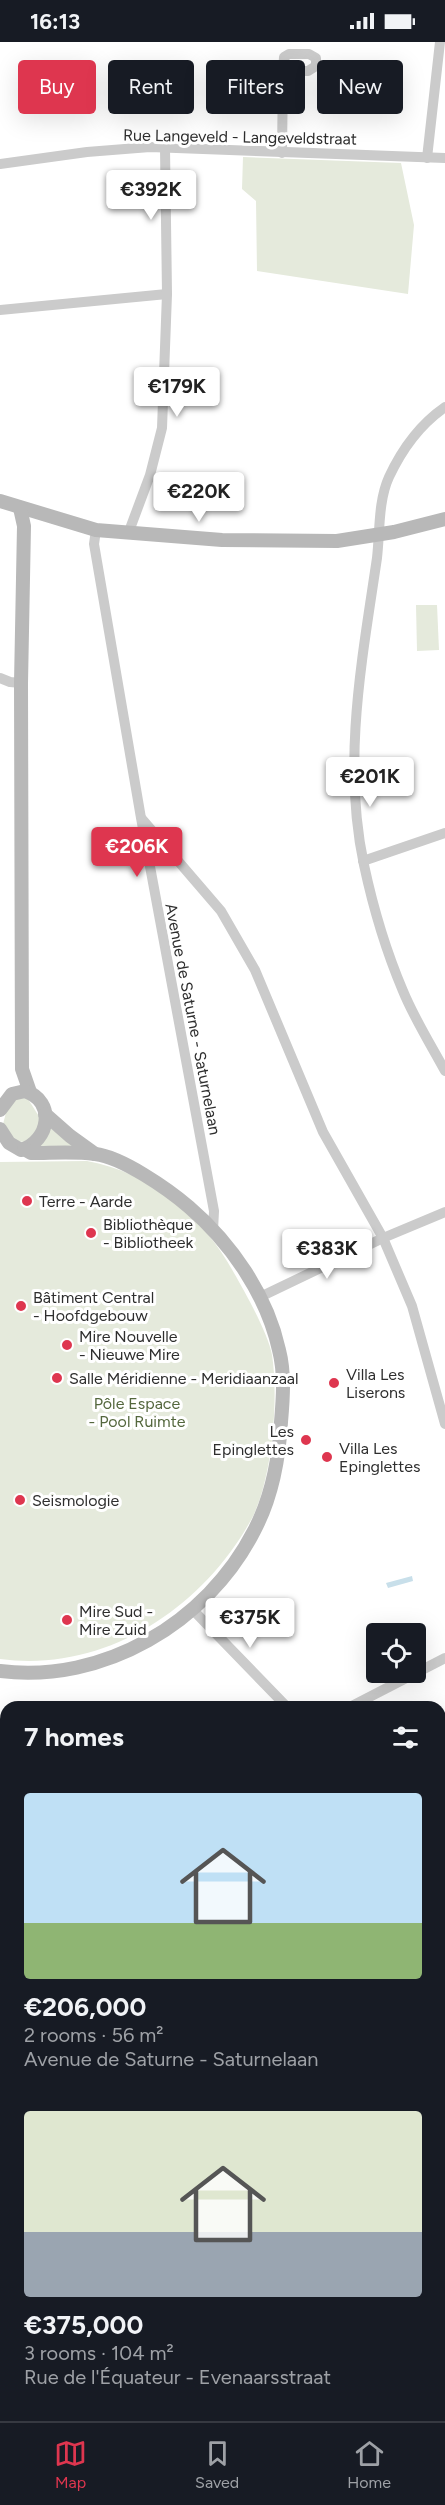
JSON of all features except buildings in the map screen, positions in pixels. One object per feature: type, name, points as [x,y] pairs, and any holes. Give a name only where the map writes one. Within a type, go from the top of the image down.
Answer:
[{"type":"street","points":[[427,158],[440,42]]},
{"type":"street","points":[[282,114],[282,153]]},
{"type":"street","points":[[128,534],[150,475],[162,428],[167,294],[165,148]]},
{"type":"street","name":"Rue Langeveld - Langeveldstraat","points":[[0,164],[94,151],[165,148],[445,158]]},
{"type":"street","points":[[0,310],[167,294]]},
{"type":"street","points":[[445,407],[415,432],[388,479],[355,711],[356,809],[363,861],[382,935],[403,992],[445,1071]]},
{"type":"street","points":[[0,492],[20,508],[24,526],[21,683],[23,1092]]},
{"type":"street","points":[[0,501],[96,530],[267,542],[326,542],[379,535],[445,519]]},
{"type":"street","name":"Avenue de Saturne - Saturnelaan","points":[[96,530],[94,544],[141,818],[214,1211],[213,1230]]},
{"type":"street","points":[[0,678],[21,683]]},
{"type":"street","points":[[141,818],[221,911],[255,970],[323,1132],[383,1238],[412,1306],[445,1424]]},
{"type":"street","points":[[363,861],[445,833]]},
{"type":"street","points":[[0,1110],[23,1092]]},
{"type":"street","points":[[23,1092],[40,1103],[45,1114],[95,1154]]},
{"type":"street","points":[[0,1152],[21,1149],[40,1138],[45,1125],[45,1114]]},
{"type":"street","points":[[0,1129],[9,1143],[31,1153],[95,1154],[108,1158],[148,1177],[178,1197],[213,1230],[237,1260],[260,1297],[279,1350],[283,1380],[280,1439],[274,1472],[255,1529],[246,1546],[212,1590],[193,1610],[142,1644],[94,1663],[61,1670],[21,1674],[0,1671]]},
{"type":"street","points":[[260,1297],[383,1238],[445,1212]]},
{"type":"street","points":[[193,1610],[281,1701]]},
{"type":"street","points":[[362,1701],[445,1658]]},
{"type":"green space","points":[[243,157],[401,163],[414,225],[408,294],[257,271],[256,201],[242,189]]},
{"type":"green space","points":[[416,605],[437,605],[439,650],[417,651]]},
{"type":"green space","points":[[19,1097],[28,1099],[40,1118],[40,1131],[24,1142],[15,1141],[3,1124],[7,1109]]},
{"type":"green space","points":[[49,1127],[77,1147],[34,1151]]},
{"type":"green space","name":"Pôle Espace - Pool Ruimte","points":[[87,1161],[132,1175],[173,1200],[207,1233],[222,1253],[262,1325],[272,1355],[275,1394],[269,1463],[258,1504],[251,1520],[230,1552],[205,1582],[177,1607],[146,1628],[112,1645],[76,1656],[39,1661],[0,1659],[0,1162]]},
{"type":"water","points":[[412,1576],[413,1581],[388,1588],[386,1583]]},
{"type":"place","name":"Terre - Aarde","points":[[27,1201]]},
{"type":"place","name":"Bibliothèque - Bibliotheek","points":[[91,1233]]},
{"type":"place","name":"Bâtiment Central - Hoofdgebouw","points":[[21,1306]]},
{"type":"place","name":"Mire Nouvelle - Nieuwe Mire","points":[[67,1345]]},
{"type":"place","name":"Salle Méridienne - Meridiaanzaal","points":[[57,1378]]},
{"type":"place","name":"Villa Les Liserons","points":[[334,1383]]},
{"type":"place","name":"Les Epinglettes","points":[[306,1440]]},
{"type":"place","name":"Villa Les Epinglettes","points":[[327,1457]]},
{"type":"place","name":"Seismologie","points":[[20,1500]]},
{"type":"place","name":"Mire Sud - Mire Zuid","points":[[67,1620]]}]
